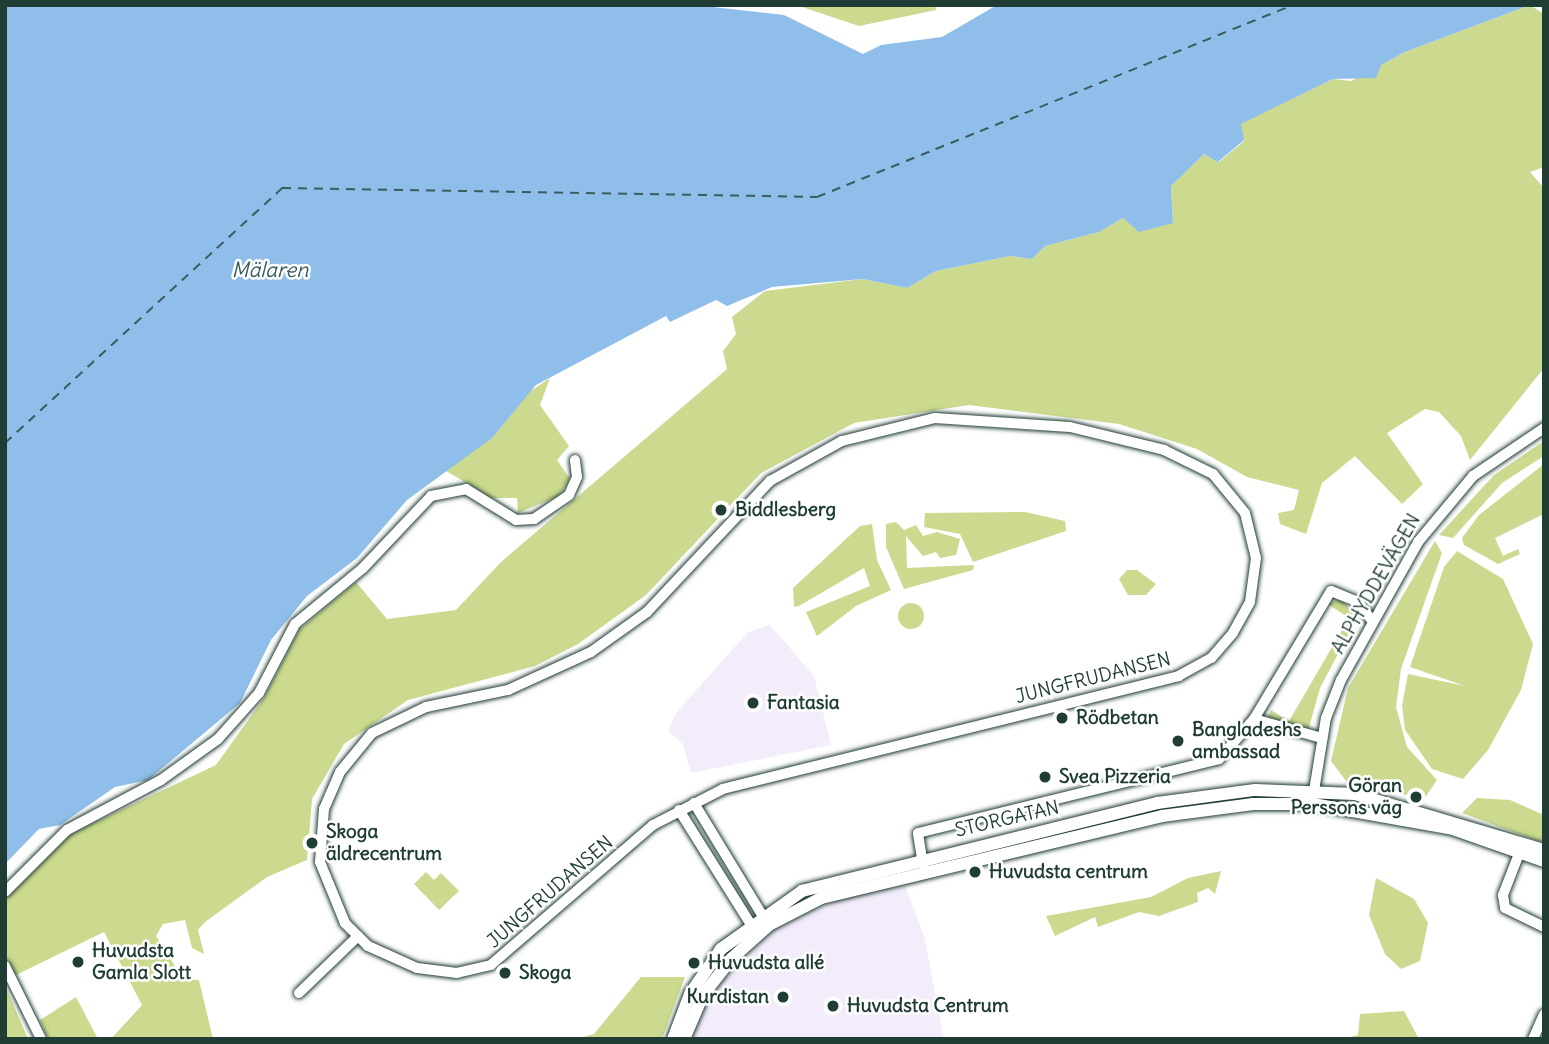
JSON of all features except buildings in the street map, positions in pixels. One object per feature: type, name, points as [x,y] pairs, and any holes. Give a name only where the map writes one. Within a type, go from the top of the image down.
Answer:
[{"type":"street","name":"JUNGFRUDANSEN","points":[[1006,418],[1164,450],[1225,485],[1237,500],[1251,528],[1256,575],[1242,620],[1211,658],[1169,679],[844,756],[694,803],[644,832],[491,965],[457,973],[417,968],[358,936],[334,906],[320,862],[324,809],[355,750],[396,719],[508,690],[591,652],[647,612],[770,481],[817,453],[918,420],[1006,418]]},
{"type":"street","name":"ALPHYDDEVÄGEN","points":[[1313,804],[1322,738],[1341,680],[1418,542],[1439,512],[1473,476],[1544,428]]},
{"type":"street","points":[[5,892],[67,830],[161,780],[218,739],[259,693],[295,624],[363,568],[431,496],[466,489],[516,520],[534,519],[569,495],[575,460]]},
{"type":"street","points":[[924,873],[918,833],[1219,759],[1254,719],[1331,591],[1358,602],[1373,622]]},
{"type":"street","points":[[1254,719],[1322,738]]},
{"type":"street","name":"STORGATAN","points":[[684,1039],[717,976],[758,934],[766,920],[816,886],[1157,803],[1255,790],[1314,790],[1391,802],[1521,847],[1544,861]]},
{"type":"street","points":[[694,803],[766,920]]},
{"type":"street","name":"STORGATAN","points":[[673,1039],[704,970],[750,923],[766,920],[821,898],[1163,816],[1253,804],[1313,804],[1453,829],[1521,847],[1544,850]]},
{"type":"street","points":[[679,810],[758,934]]},
{"type":"street","points":[[1521,847],[1505,908],[1544,926]]},
{"type":"street","points":[[299,993],[358,936]]},
{"type":"street","points":[[5,966],[41,1039]]},
{"type":"street","points":[[1533,1039],[1544,1014]]},
{"type":"shaded area","name":"Fantasia","points":[[770,625],[814,676],[831,745],[691,773],[683,744],[668,731],[676,713],[748,632]]},
{"type":"shaded area","points":[[905,886],[924,936],[944,1039],[690,1039],[708,995],[776,927],[844,897]]},
{"type":"green space","points":[[796,5],[935,5],[936,10],[859,26]]},
{"type":"green space","points":[[1530,5],[1544,14],[1544,167],[1530,172],[1544,188],[1544,368],[1470,460],[1461,436],[1439,412],[1425,409],[1387,433],[1423,484],[1402,504],[1355,456],[1322,483],[1306,534],[1280,524],[1278,513],[1294,510],[1299,490],[1247,477],[1197,449],[1119,424],[969,405],[854,423],[761,473],[646,595],[578,644],[535,666],[408,700],[344,744],[312,799],[307,860],[267,877],[205,922],[198,930],[204,954],[192,948],[185,920],[163,924],[156,936],[183,979],[199,980],[213,1039],[111,1039],[142,1005],[104,932],[14,976],[5,957],[5,897],[68,835],[216,765],[264,698],[299,630],[356,582],[387,619],[456,610],[501,562],[727,369],[723,351],[736,334],[732,317],[765,291],[863,279],[907,288],[936,271],[1010,256],[1032,259],[1045,246],[1099,232],[1123,218],[1173,222],[1171,186],[1204,154],[1219,162],[1244,141],[1240,124],[1333,79],[1351,81],[1405,52]]},
{"type":"green space","points":[[550,378],[540,405],[569,446],[557,460],[570,479],[559,496],[518,513],[517,498],[491,498],[443,469],[492,438],[525,395]]},
{"type":"green space","points":[[1544,441],[1544,456],[1502,483],[1453,538],[1439,535],[1494,475]]},
{"type":"green space","points":[[1544,464],[1544,514],[1495,538],[1503,556],[1518,549],[1520,554],[1498,564],[1464,545],[1462,538],[1479,515]]},
{"type":"green space","points":[[1025,512],[1065,521],[1066,531],[973,562],[960,534],[924,527],[925,513]]},
{"type":"green space","points":[[896,522],[904,530],[916,525],[923,536],[937,532],[960,539],[956,555],[940,558],[936,552],[923,556],[906,536],[907,568],[974,565],[973,570],[904,589],[886,547],[886,524]]},
{"type":"green space","points":[[872,524],[877,560],[891,590],[856,606],[817,636],[806,612],[870,586],[864,568],[794,607],[793,588],[860,526]]},
{"type":"green space","points":[[1435,541],[1442,553],[1401,669],[1396,707],[1407,747],[1437,780],[1424,799],[1346,781],[1331,761],[1348,688]]},
{"type":"green space","points":[[1457,551],[1503,579],[1533,644],[1521,690],[1488,750],[1463,779],[1432,769],[1405,730],[1402,706],[1408,674],[1465,686],[1410,667],[1444,567]]},
{"type":"green space","points":[[1127,570],[1137,570],[1156,584],[1146,595],[1128,595],[1119,579]]},
{"type":"green space","points":[[1341,599],[1357,618],[1320,688],[1308,731],[1283,726],[1268,717],[1271,710],[1289,721],[1349,618],[1328,604]]},
{"type":"green space","points":[[911,603],[920,607],[924,616],[920,625],[911,629],[902,625],[898,616],[902,607]]},
{"type":"green space","points":[[1477,798],[1510,800],[1544,815],[1544,843],[1462,813]]},
{"type":"green space","points":[[1221,871],[1215,894],[1208,888],[1197,893],[1198,902],[1159,916],[1139,912],[1098,927],[1095,917],[1055,936],[1046,916],[1151,897],[1188,878]]},
{"type":"green space","points":[[426,872],[434,880],[441,873],[459,891],[439,910],[414,884]]},
{"type":"green space","points":[[1376,878],[1414,899],[1428,923],[1420,961],[1401,969],[1385,954],[1369,915]]},
{"type":"green space","points":[[641,977],[685,977],[662,1039],[576,1039],[594,1034]]},
{"type":"green space","points":[[5,988],[8,992],[28,1039],[5,1039]]},
{"type":"green space","points":[[76,997],[98,1039],[48,1039],[40,1020]]},
{"type":"green space","points":[[1404,1011],[1419,1039],[1343,1039],[1358,1035],[1360,1014]]},
{"type":"water","name":"Mälaren","points":[[5,5],[695,5],[784,15],[863,54],[881,45],[942,37],[997,5],[1530,5],[1405,52],[1381,65],[1376,78],[1333,79],[1241,124],[1244,140],[1218,162],[1204,154],[1171,186],[1173,223],[1139,232],[1123,218],[1099,232],[1045,246],[1032,259],[1010,256],[936,271],[907,288],[863,279],[772,287],[727,306],[716,300],[670,322],[666,316],[536,385],[492,438],[407,500],[357,558],[307,596],[271,640],[240,703],[148,780],[115,787],[60,825],[39,829],[5,864]]},
{"type":"ferry route","points":[[5,443],[282,188],[817,197],[1293,5]]},
{"type":"place","name":"Biddlesberg","points":[[721,510]]},
{"type":"place","name":"Fantasia","points":[[753,703]]},
{"type":"place","name":"Rödbetan","points":[[1062,718]]},
{"type":"place","name":"Bangladeshs ambassad","points":[[1178,741]]},
{"type":"place","name":"Svea Pizzeria","points":[[1045,777]]},
{"type":"place","name":"Göran Perssons väg","points":[[1416,797]]},
{"type":"place","name":"Skoga äldrecentrum","points":[[312,843]]},
{"type":"place","name":"Huvudsta centrum","points":[[975,872]]},
{"type":"place","name":"Huvudsta Gamla Slott","points":[[78,962]]},
{"type":"place","name":"Huvudsta allé","points":[[694,963]]},
{"type":"place","name":"Skoga","points":[[505,973]]},
{"type":"place","name":"Kurdistan","points":[[783,997]]},
{"type":"place","name":"Huvudsta Centrum","points":[[833,1006]]}]
